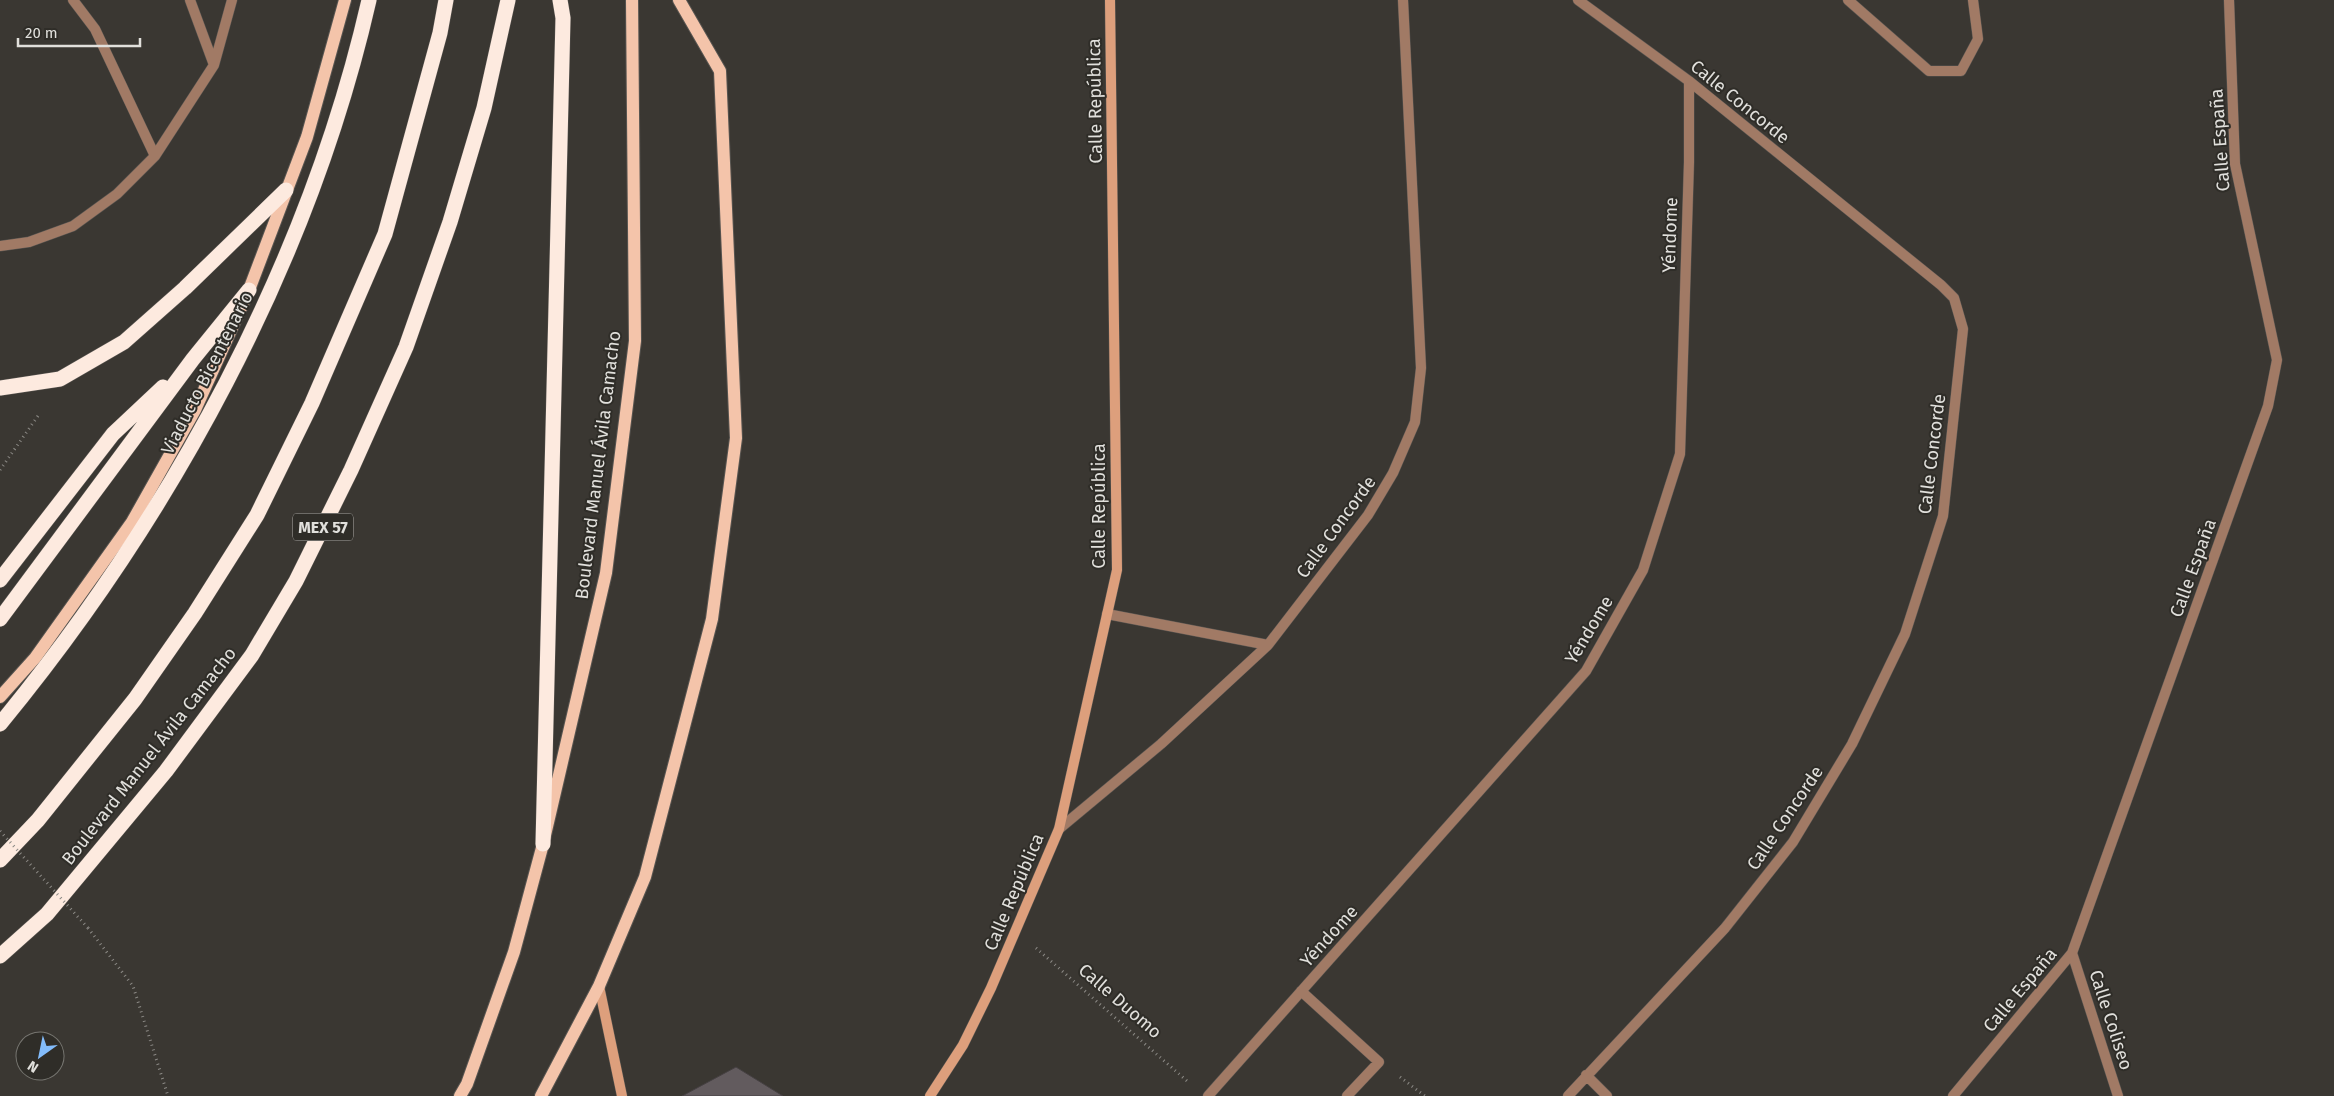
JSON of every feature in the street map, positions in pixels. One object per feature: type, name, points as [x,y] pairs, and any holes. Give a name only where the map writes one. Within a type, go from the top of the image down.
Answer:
[{"type":"highway","name":"Viaducto Bicentenario","points":[[0,724],[98,594],[183,462],[249,338],[307,206],[353,69],[369,0]]},
{"type":"highway","points":[[0,860],[38,820],[135,700],[195,613],[257,515],[312,403],[385,234],[440,33],[446,0]]},
{"type":"highway","name":"Boulevard Manuel Ávila Camacho","points":[[0,956],[47,914],[166,771],[252,655],[296,581],[351,470],[409,338],[450,222],[484,108],[508,0]]},
{"type":"highway","points":[[543,844],[563,18],[560,0]]},
{"type":"highway","points":[[0,388],[60,379],[124,342],[185,288],[286,190]]},
{"type":"highway","points":[[2,619],[193,359],[249,290]]},
{"type":"highway","points":[[0,580],[113,434],[193,359]]},
{"type":"main road","points":[[0,697],[35,658],[132,522],[195,410],[249,290],[307,137],[345,0]]},
{"type":"main road","name":"Boulevard Manuel Ávila Camacho","points":[[460,1096],[467,1084],[514,952],[543,844],[606,573],[635,341],[632,0]]},
{"type":"main road","points":[[541,1096],[599,986],[646,877],[710,628],[736,438],[720,71],[679,0]]},
{"type":"street","points":[[73,0],[95,29],[155,156]]},
{"type":"street","points":[[190,0],[214,65]]},
{"type":"street","points":[[0,246],[29,242],[73,226],[117,194],[155,156],[214,65],[232,0]]},
{"type":"street","name":"Calle República","points":[[930,1096],[964,1045],[992,988],[1014,930],[1059,829],[1117,570],[1110,0]]},
{"type":"street","name":"Calle Concorde","points":[[1059,829],[1161,744],[1268,645],[1368,515],[1393,473],[1415,422],[1421,368],[1403,0]]},
{"type":"street","name":"Calle Concorde","points":[[1568,1096],[1725,928],[1793,842],[1852,744],[1905,634],[1943,516],[1963,329],[1954,298],[1941,284],[1689,80],[1578,0]]},
{"type":"street","points":[[1848,0],[1929,70],[1962,71],[1978,39],[1973,0]]},
{"type":"street","name":"Calle España","points":[[1953,1096],[2072,953],[2268,406],[2277,360],[2235,164],[2229,0]]},
{"type":"street","name":"Yéndome","points":[[1208,1096],[1586,671],[1643,570],[1680,454],[1689,162],[1689,80]]},
{"type":"street","points":[[1107,614],[1268,645]]},
{"type":"street","name":"Calle Coliseo","points":[[2072,953],[2118,1096]]},
{"type":"street","points":[[599,986],[622,1096]]},
{"type":"street","points":[[1301,991],[1379,1062],[1347,1096]]},
{"type":"street","points":[[1586,1075],[1607,1096]]},
{"type":"path","points":[[0,470],[36,420],[60,379]]},
{"type":"path","points":[[0,831],[88,928],[133,986],[168,1096]]},
{"type":"path","name":"Calle Duomo","points":[[1014,930],[1190,1083]]},
{"type":"building","points":[[736,1067],[783,1096],[682,1096]]}]
